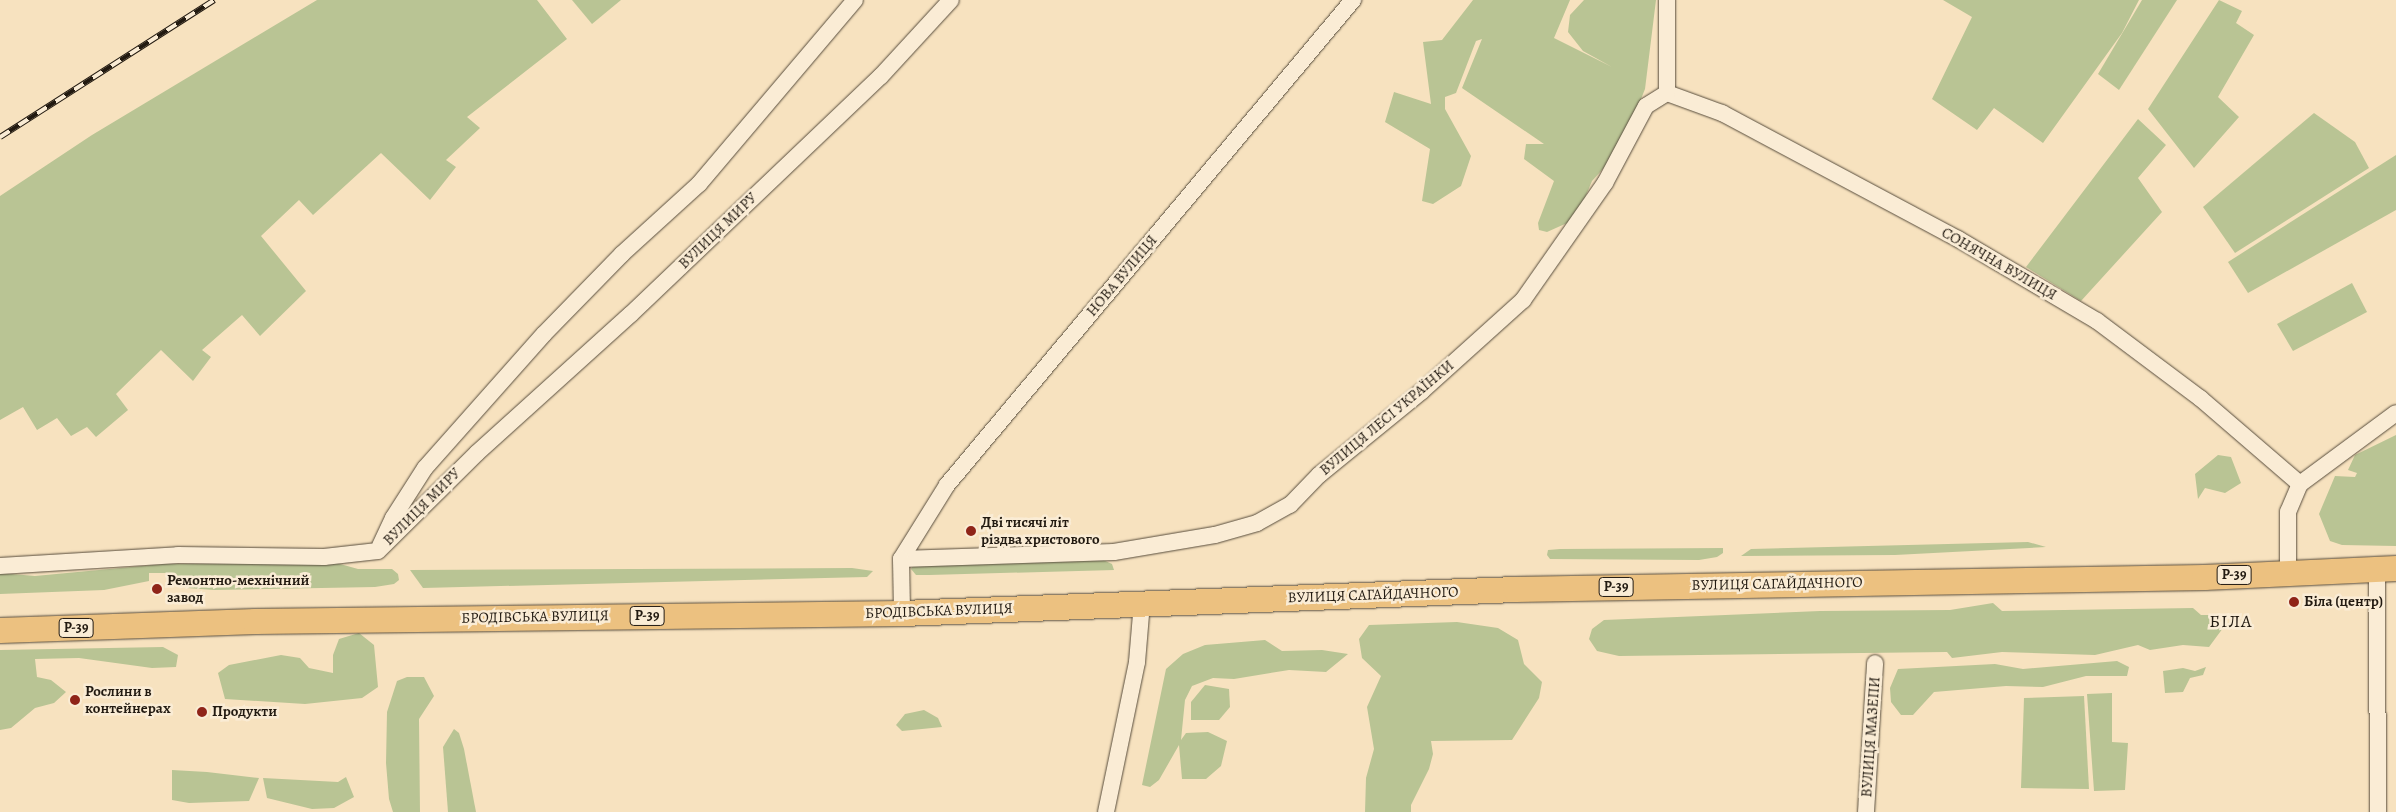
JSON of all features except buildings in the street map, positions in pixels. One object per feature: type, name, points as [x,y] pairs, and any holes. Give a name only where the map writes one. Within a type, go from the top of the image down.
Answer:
[{"type":"main road","name":"ВУЛИЦЯ САГАЙДАЧНОГО","points":[[1151,603],[1580,587],[2092,580],[2387,568]]},
{"type":"main road","name":"БРОДІВСЬКА ВУЛИЦЯ","points":[[0,630],[265,621],[902,613],[1151,603]]},
{"type":"street","name":"ВУЛИЦЯ МИРУ","points":[[378,551],[393,518],[425,468],[544,334],[622,254],[699,184],[855,0]]},
{"type":"street","name":"ВУЛИЦЯ МИРУ","points":[[378,551],[477,453],[630,314],[874,83],[951,0]]},
{"type":"street","name":"НОВА ВУЛИЦЯ","points":[[901,559],[947,486],[1353,0]]},
{"type":"street","points":[[1667,0],[1667,93]]},
{"type":"street","name":"ВУЛИЦЯ ЛЕСІ УКРАЇНКИ","points":[[901,559],[1114,552],[1215,535],[1257,523],[1290,505],[1319,476],[1422,391],[1523,300],[1605,183],[1646,106],[1667,93]]},
{"type":"street","name":"СОНЯЧНА ВУЛИЦЯ","points":[[1667,93],[1731,117],[1958,240],[2097,322],[2200,398],[2300,484]]},
{"type":"street","points":[[2288,572],[2288,512],[2300,484],[2396,413]]},
{"type":"street","points":[[0,566],[178,556],[324,557],[378,551]]},
{"type":"street","points":[[901,559],[902,613]]},
{"type":"street","points":[[2378,812],[2377,648],[2387,568]]},
{"type":"street","points":[[1106,812],[1136,662],[1151,603]]},
{"type":"street","name":"ВУЛИЦЯ МАЗЕПИ","points":[[1866,812],[1875,662]]},
{"type":"green space","points":[[317,0],[537,0],[567,39],[467,117],[480,128],[446,160],[456,167],[430,200],[381,153],[313,215],[299,200],[261,236],[306,291],[260,336],[242,315],[202,350],[211,357],[193,381],[161,350],[116,394],[128,410],[96,437],[87,427],[71,436],[57,418],[37,430],[23,407],[0,420],[0,196],[92,135]]},
{"type":"green space","points":[[572,0],[621,0],[592,24]]},
{"type":"green space","points":[[1473,0],[1570,0],[1554,38],[1612,67],[1583,51],[1568,32],[1570,15],[1584,0],[1656,0],[1645,89],[1621,149],[1592,181],[1576,219],[1547,232],[1539,230],[1538,223],[1554,181],[1524,159],[1526,144],[1544,144],[1462,88],[1482,39],[1476,41],[1456,93],[1445,97],[1445,109],[1471,156],[1461,186],[1433,204],[1422,201],[1430,149],[1385,122],[1394,92],[1431,104],[1423,42],[1442,40]]},
{"type":"green space","points":[[1943,0],[2139,0],[2122,33],[2043,143],[1994,108],[1977,130],[1932,99],[1972,17]]},
{"type":"green space","points":[[2142,0],[2177,0],[2119,90],[2098,74]]},
{"type":"green space","points":[[2219,0],[2242,11],[2236,23],[2254,35],[2218,97],[2239,117],[2194,168],[2148,109]]},
{"type":"green space","points":[[2314,113],[2355,142],[2369,168],[2235,253],[2203,207]]},
{"type":"green space","points":[[2138,119],[2166,145],[2138,178],[2162,212],[2081,301],[2026,267]]},
{"type":"green space","points":[[2396,155],[2396,210],[2248,293],[2228,262]]},
{"type":"green space","points":[[2352,283],[2367,312],[2293,351],[2277,324]]},
{"type":"green space","points":[[2396,435],[2396,546],[2342,545],[2330,541],[2319,514],[2335,476],[2355,477],[2357,473],[2348,470],[2355,455]]},
{"type":"green space","points":[[2218,455],[2231,457],[2241,483],[2225,493],[2205,488],[2198,499],[2195,474]]},
{"type":"green space","points":[[2028,542],[2046,547],[1895,555],[1741,556],[1751,549]]},
{"type":"green space","points":[[1723,548],[1723,553],[1717,557],[1699,560],[1550,559],[1547,555],[1548,550],[1560,549]]},
{"type":"green space","points":[[1101,559],[1112,564],[1114,570],[916,575],[911,569],[913,566]]},
{"type":"green space","points":[[333,562],[358,569],[392,569],[398,574],[399,580],[394,584],[375,587],[214,590],[187,588],[167,580],[167,573],[149,573],[149,581],[104,590],[0,594],[0,573],[35,576],[163,564]]},
{"type":"green space","points":[[852,568],[873,571],[867,577],[423,588],[410,570]]},
{"type":"green space","points":[[1993,603],[2002,611],[2193,608],[2201,615],[2212,615],[2223,628],[2209,647],[2183,645],[2150,650],[2138,645],[2095,655],[2002,652],[1952,658],[1947,652],[1619,656],[1597,651],[1589,639],[1592,629],[1604,620],[1820,611],[1950,610]]},
{"type":"green space","points":[[1457,622],[1498,628],[1518,640],[1524,664],[1542,682],[1539,698],[1512,740],[1431,741],[1433,754],[1429,769],[1411,805],[1411,812],[1365,812],[1366,778],[1374,749],[1367,707],[1381,676],[1362,658],[1359,639],[1369,625]]},
{"type":"green space","points":[[359,633],[374,645],[378,687],[362,698],[305,704],[225,699],[218,673],[229,665],[281,655],[300,658],[309,668],[333,673],[333,655],[339,639]]},
{"type":"green space","points":[[1265,640],[1282,651],[1322,650],[1348,654],[1326,672],[1289,670],[1234,679],[1213,678],[1192,686],[1185,700],[1181,740],[1186,733],[1208,732],[1227,741],[1221,766],[1206,779],[1182,779],[1179,745],[1159,780],[1150,787],[1142,785],[1166,669],[1183,654],[1205,645]]},
{"type":"green space","points":[[163,647],[178,655],[176,667],[152,668],[79,658],[35,659],[37,677],[51,680],[66,692],[54,703],[35,708],[11,728],[0,730],[0,650]]},
{"type":"green space","points":[[2117,661],[2129,667],[2127,676],[2086,676],[2043,687],[2006,686],[1934,692],[1913,715],[1901,715],[1891,702],[1890,688],[1898,669],[1995,664],[2023,669]]},
{"type":"green space","points":[[2206,667],[2203,675],[2190,678],[2183,692],[2165,693],[2163,671],[2183,668],[2195,671]]},
{"type":"green space","points":[[407,677],[424,677],[434,696],[419,719],[420,812],[393,812],[389,799],[386,763],[387,712],[397,681]]},
{"type":"green space","points":[[1205,685],[1229,689],[1230,707],[1219,720],[1191,720],[1191,702]]},
{"type":"green space","points":[[2112,693],[2112,742],[2128,743],[2125,790],[2094,791],[2087,694]]},
{"type":"green space","points":[[2084,696],[2089,789],[2021,788],[2024,698]]},
{"type":"green space","points":[[924,710],[938,718],[942,727],[902,731],[896,725],[905,714]]},
{"type":"green space","points":[[454,729],[459,733],[464,749],[476,812],[448,812],[443,747]]},
{"type":"green space","points":[[172,770],[259,778],[249,801],[189,803],[172,800]]},
{"type":"green space","points":[[346,777],[354,797],[334,808],[312,809],[267,798],[263,778],[338,782]]},
{"type":"railway","points":[[0,137],[214,0]]},
{"type":"place","name":"Дві тисячі літ різдва христового","points":[[971,531]]},
{"type":"place","name":"Ремонтно-мехнічний завод","points":[[157,589]]},
{"type":"place","name":"Біла (центр)","points":[[2294,602]]},
{"type":"place","name":"Рослини в контейнерах","points":[[75,700]]},
{"type":"place","name":"Продукти","points":[[202,712]]},
{"type":"district","name":"БІЛА","points":[[2231,621]]}]
